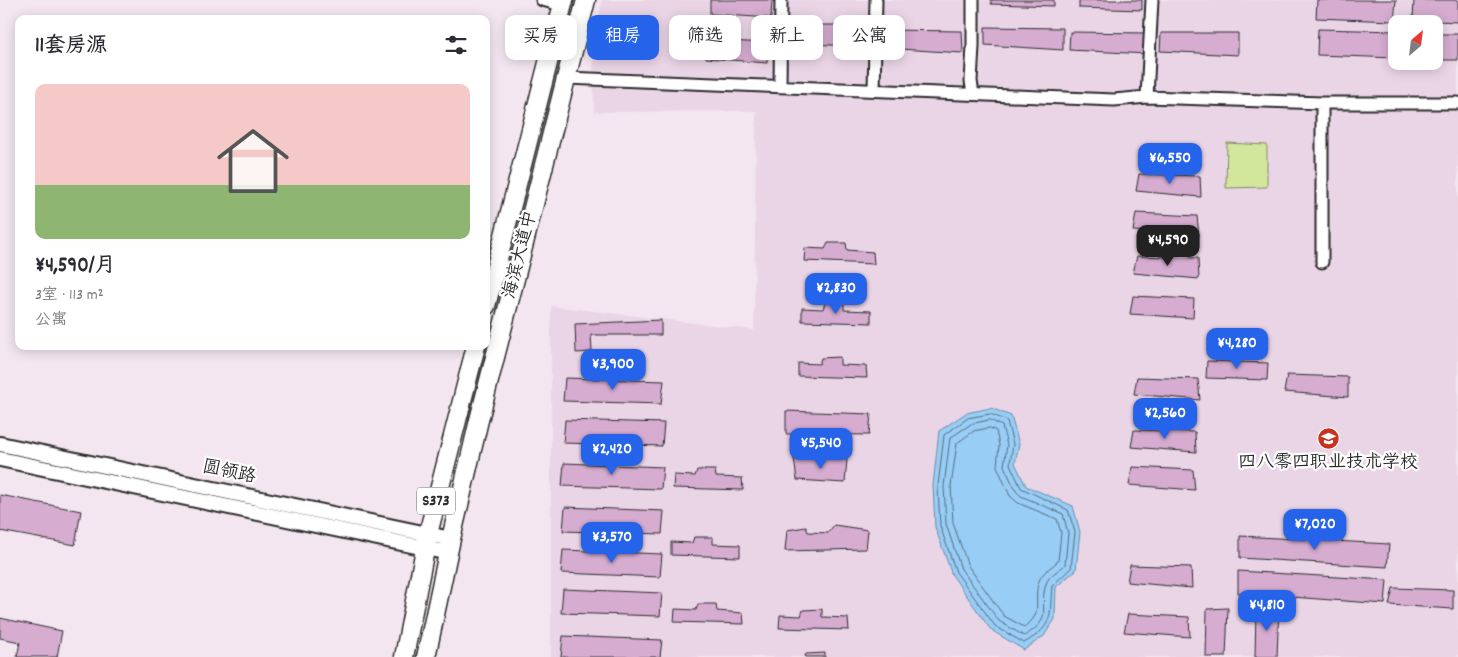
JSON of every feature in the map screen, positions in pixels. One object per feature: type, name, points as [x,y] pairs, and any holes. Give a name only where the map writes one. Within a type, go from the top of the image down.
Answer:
[{"type":"main road","name":"海滨大道中","points":[[426,657],[479,420],[586,0]]},
{"type":"main road","name":"海滨大道中","points":[[490,290],[563,3]]},
{"type":"main road","name":"S373","points":[[404,657],[426,541],[475,350]]},
{"type":"street","points":[[542,0],[563,3]]},
{"type":"street","points":[[780,86],[781,0]]},
{"type":"street","points":[[874,90],[876,0]]},
{"type":"street","points":[[973,0],[971,81],[973,94]]},
{"type":"street","points":[[1147,97],[1152,0]]},
{"type":"street","points":[[566,78],[1114,100],[1147,97],[1322,103],[1458,103]]},
{"type":"street","points":[[1322,103],[1322,262]]},
{"type":"street","name":"圆领路","points":[[0,444],[426,541]]},
{"type":"street","name":"圆领路","points":[[0,459],[450,546]]},
{"type":"shaded area","points":[[602,0],[1458,0],[1458,657],[551,657],[551,306],[754,330],[756,111],[594,112],[593,60],[659,60],[659,15],[599,15]]},
{"type":"green space","points":[[1227,143],[1267,145],[1267,187],[1226,188]]},
{"type":"water","points":[[991,408],[1011,416],[1019,444],[1015,463],[1026,486],[1073,506],[1080,532],[1076,570],[1056,587],[1055,619],[1044,636],[1024,650],[991,630],[952,575],[935,527],[933,485],[939,431],[966,413]]},
{"type":"building","points":[[710,0],[772,0],[771,15],[751,15],[751,17],[710,14]]},
{"type":"building","points":[[991,0],[1054,0],[1054,6],[991,4]]},
{"type":"building","points":[[1079,0],[1142,0],[1142,10],[1079,8]]},
{"type":"building","points":[[1317,0],[1396,0],[1395,15],[1388,15],[1388,21],[1316,18]]},
{"type":"building","points":[[1414,0],[1458,0],[1458,22],[1443,21],[1443,15],[1413,15]]},
{"type":"building","points":[[823,25],[833,25],[833,45],[823,45]]},
{"type":"building","points":[[985,27],[1063,28],[1063,50],[985,45]]},
{"type":"building","points":[[1318,29],[1388,31],[1388,58],[1317,55]]},
{"type":"building","points":[[905,30],[962,31],[963,53],[905,49]]},
{"type":"building","points":[[1070,32],[1147,33],[1148,54],[1069,50]]},
{"type":"building","points":[[1161,33],[1238,33],[1238,55],[1160,51]]},
{"type":"building","points":[[1443,34],[1458,34],[1458,60],[1443,60]]},
{"type":"building","points":[[741,42],[751,42],[751,60],[767,60],[767,63],[730,60],[741,60]]},
{"type":"building","points":[[1139,174],[1200,176],[1201,197],[1136,191]]},
{"type":"building","points":[[1136,213],[1197,216],[1199,236],[1133,231]]},
{"type":"building","points":[[828,243],[846,243],[847,250],[873,252],[874,264],[804,261],[805,248],[825,249]]},
{"type":"building","points":[[1137,256],[1198,258],[1199,279],[1133,273]]},
{"type":"building","points":[[1133,296],[1194,299],[1193,318],[1130,314]]},
{"type":"building","points":[[825,303],[844,303],[844,310],[871,311],[871,323],[802,321],[802,308],[823,309]]},
{"type":"building","points":[[661,320],[661,335],[591,335],[592,352],[576,353],[575,324]]},
{"type":"building","points":[[840,357],[840,365],[866,366],[867,378],[798,376],[798,363],[819,364],[821,358]]},
{"type":"building","points":[[1207,361],[1268,363],[1267,380],[1206,378]]},
{"type":"building","points":[[1287,375],[1348,377],[1348,397],[1284,392]]},
{"type":"building","points":[[1137,377],[1198,379],[1200,400],[1134,394]]},
{"type":"building","points":[[565,378],[664,381],[661,404],[563,401]]},
{"type":"building","points":[[786,411],[871,414],[869,435],[786,434]]},
{"type":"building","points":[[565,420],[664,423],[662,446],[563,443]]},
{"type":"building","points":[[1134,430],[1195,432],[1196,452],[1131,447]]},
{"type":"building","points":[[794,458],[847,459],[845,483],[797,480]]},
{"type":"building","points":[[564,463],[663,467],[661,489],[562,486]]},
{"type":"building","points":[[1132,467],[1193,470],[1195,490],[1129,485]]},
{"type":"building","points":[[697,470],[715,470],[716,477],[742,478],[743,490],[673,488],[674,475],[695,476]]},
{"type":"building","points":[[0,495],[81,511],[75,545],[0,531]]},
{"type":"building","points":[[565,507],[664,511],[662,534],[563,531]]},
{"type":"building","points":[[834,525],[868,530],[866,549],[785,551],[787,530],[806,527],[808,532],[828,533]]},
{"type":"building","points":[[1240,536],[1389,544],[1387,567],[1240,558]]},
{"type":"building","points":[[694,537],[713,537],[713,544],[740,545],[740,557],[671,555],[671,542],[692,543]]},
{"type":"building","points":[[563,550],[662,554],[660,577],[561,573]]},
{"type":"building","points":[[1130,565],[1191,567],[1192,588],[1127,582]]},
{"type":"building","points":[[1238,571],[1387,580],[1385,604],[1238,593]]},
{"type":"building","points":[[1393,588],[1453,590],[1453,609],[1389,605]]},
{"type":"building","points":[[563,589],[662,593],[660,616],[561,613]]},
{"type":"building","points":[[698,604],[716,604],[717,611],[743,613],[744,624],[674,622],[675,609],[696,610]]},
{"type":"building","points":[[1279,606],[1277,657],[1255,657],[1256,608]]},
{"type":"building","points":[[1228,608],[1226,657],[1206,657],[1207,609]]},
{"type":"building","points":[[822,609],[822,617],[848,618],[849,630],[779,628],[780,615],[801,616],[803,610]]},
{"type":"building","points":[[1128,614],[1189,617],[1190,637],[1124,632]]},
{"type":"building","points":[[0,618],[62,631],[57,657],[17,657],[20,642],[0,638]]},
{"type":"building","points":[[563,636],[662,640],[660,657],[561,657]]},
{"type":"building","points":[[825,653],[825,657],[805,657],[806,654]]},
{"type":"place","name":"四八零四职业技术学校","points":[[1328,438]]}]
